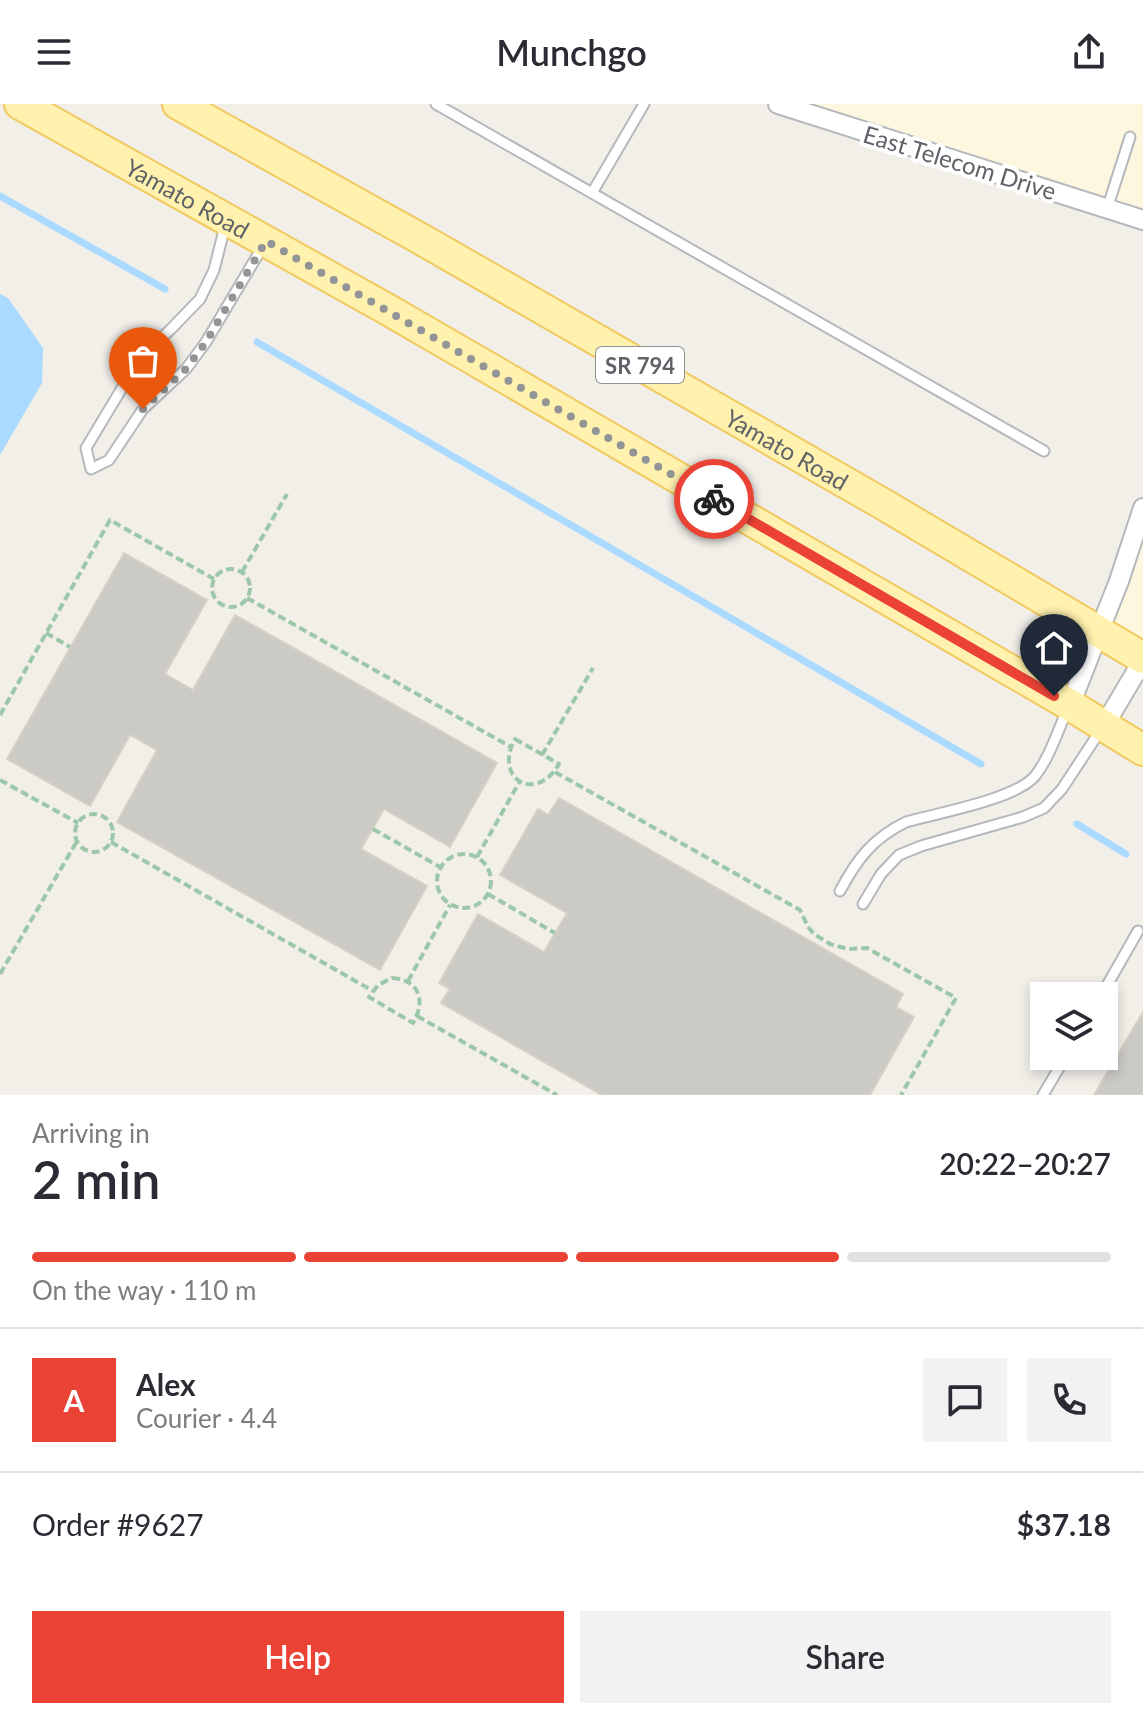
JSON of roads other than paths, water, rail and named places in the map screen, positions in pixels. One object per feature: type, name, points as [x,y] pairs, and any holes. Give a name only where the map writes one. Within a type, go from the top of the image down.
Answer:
[{"type":"main road","name":"Yamato Road","points":[[20,104],[399,315],[1143,750]]},
{"type":"main road","name":"Yamato Road","points":[[178,104],[896,512],[1143,659]]},
{"type":"street","name":"East Telecom Drive","points":[[778,104],[1143,220]]},
{"type":"street","points":[[1070,705],[1119,581],[1143,508]]},
{"type":"street","points":[[1104,726],[1143,659]]},
{"type":"lane","points":[[436,104],[1044,451]]},
{"type":"lane","points":[[592,193],[644,104]]},
{"type":"lane","points":[[1107,209],[1130,137]]},
{"type":"lane","points":[[227,219],[214,270],[200,299],[140,358],[86,448],[91,469],[109,460],[143,409],[186,369],[206,342],[266,241]]},
{"type":"lane","points":[[840,891],[866,850],[894,827],[1007,794],[1025,785],[1045,759],[1070,705]]},
{"type":"lane","points":[[863,904],[881,874],[899,855],[1012,821],[1044,808],[1062,789],[1104,726]]},
{"type":"lane","points":[[1109,982],[1138,931]]},
{"type":"lane","points":[[1043,1095],[1058,1070]]},
{"type":"water","points":[[0,294],[8,298],[43,348],[42,383],[0,455]]},
{"type":"waterway","points":[[0,196],[165,289]]},
{"type":"waterway","points":[[257,342],[981,764]]},
{"type":"waterway","points":[[1077,824],[1126,854]]}]
